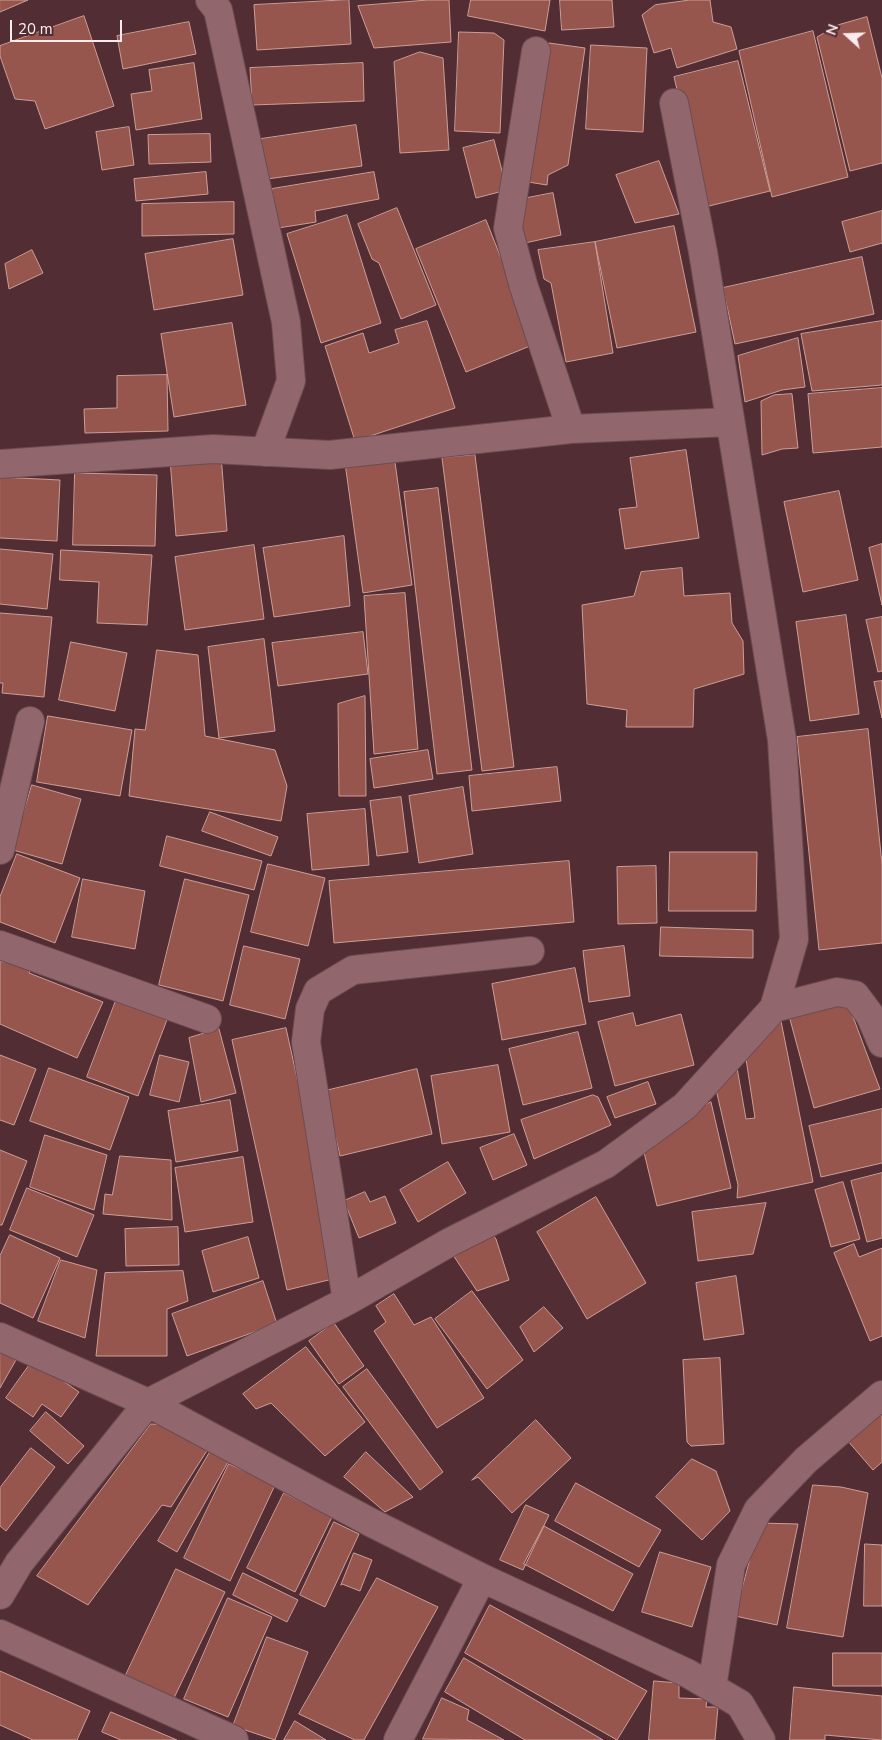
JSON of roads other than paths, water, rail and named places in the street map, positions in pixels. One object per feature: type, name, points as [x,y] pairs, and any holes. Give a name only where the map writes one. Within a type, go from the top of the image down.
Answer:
[{"type":"street","points":[[210,0],[218,10],[286,322],[291,381],[266,452]]},
{"type":"street","points":[[536,51],[508,228],[523,284],[571,429]]},
{"type":"street","points":[[0,1595],[19,1563],[148,1403],[347,1301],[450,1242],[606,1164],[685,1106],[774,1008],[794,939],[782,740],[703,252],[674,103]]},
{"type":"street","points":[[0,464],[212,449],[330,455],[571,429],[730,422]]},
{"type":"street","points":[[0,850],[30,721]]},
{"type":"street","points":[[0,944],[207,1019]]},
{"type":"street","points":[[347,1301],[306,1042],[310,1009],[318,991],[353,970],[530,951]]},
{"type":"street","points":[[774,1008],[837,992],[855,995],[870,1015],[882,1043]]},
{"type":"street","points":[[0,1337],[148,1403],[361,1518],[482,1578],[688,1673],[740,1704],[761,1740]]},
{"type":"street","points":[[712,1687],[731,1565],[758,1510],[806,1460],[882,1395]]},
{"type":"street","points":[[398,1740],[482,1578]]},
{"type":"street","points":[[0,1634],[234,1740]]}]
